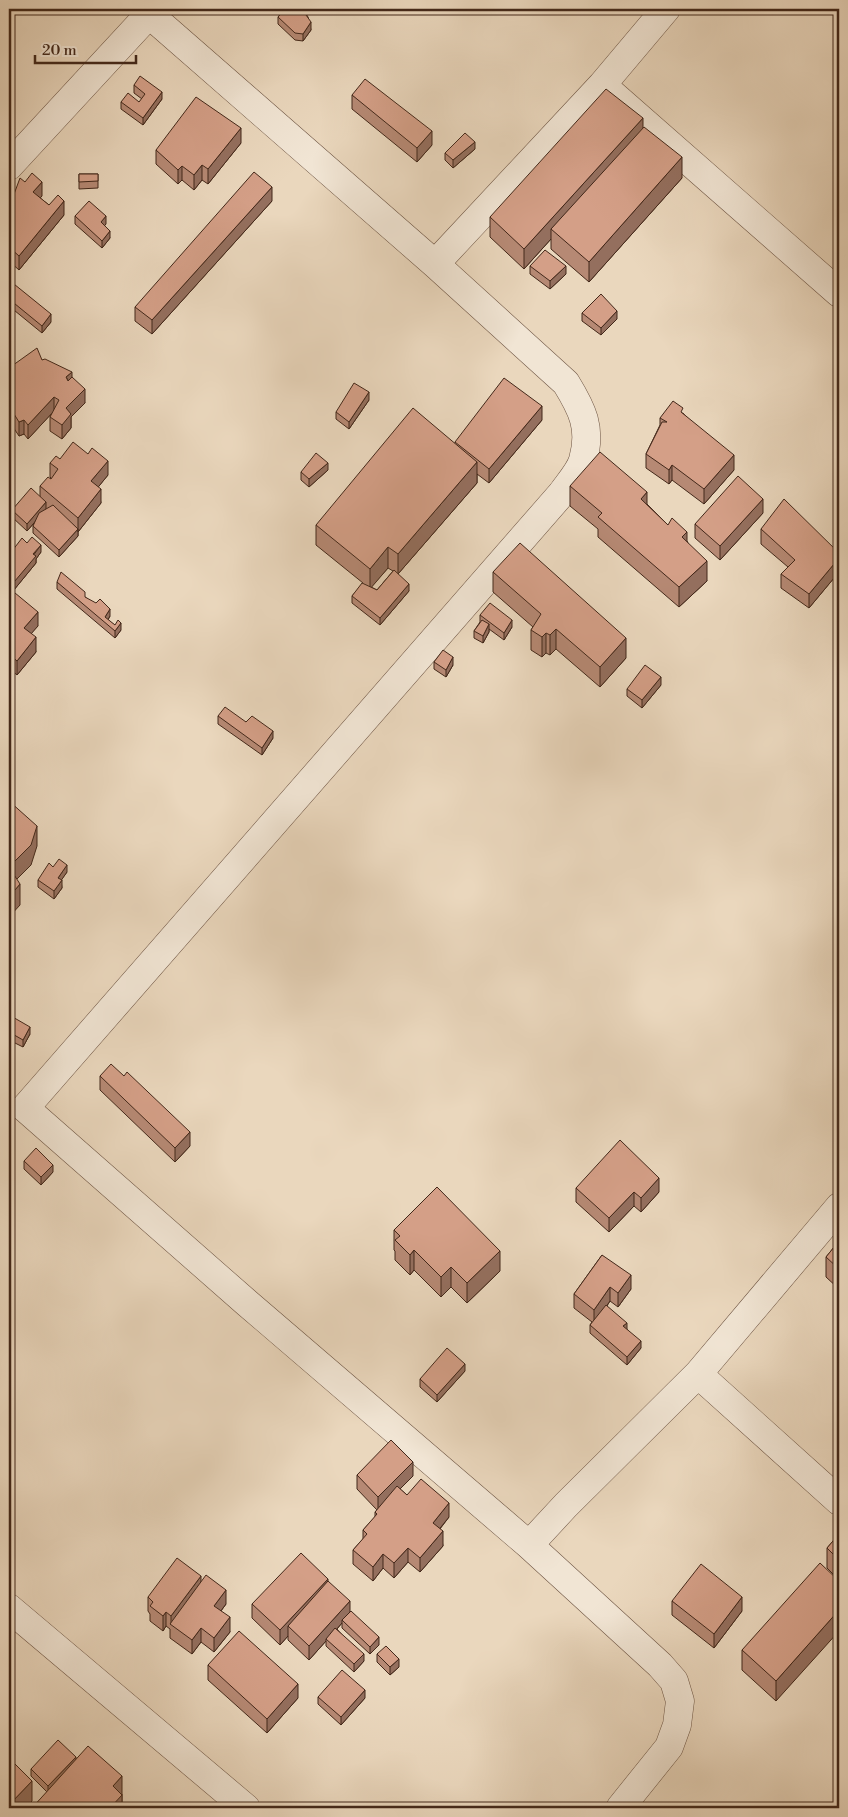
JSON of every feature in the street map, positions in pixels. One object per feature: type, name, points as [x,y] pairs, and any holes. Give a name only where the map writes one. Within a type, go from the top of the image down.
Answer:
[{"type":"street","points":[[435,264],[602,85],[666,9]]},
{"type":"street","points":[[9,166],[152,12],[566,383],[578,402],[587,426],[583,461],[562,492],[17,1101],[239,1296],[529,1545],[660,1665],[674,1681],[680,1701],[677,1725],[669,1746],[620,1808]]},
{"type":"street","points":[[602,85],[839,293]]},
{"type":"street","points":[[529,1545],[566,1505],[698,1374],[839,1207]]},
{"type":"street","points":[[698,1374],[839,1501]]},
{"type":"street","points":[[9,1608],[246,1808]]},
{"type":"building","points":[[285,9],[303,9],[308,12],[306,15],[311,22],[303,34],[295,33],[278,17]]},
{"type":"building","points":[[140,76],[162,92],[143,118],[121,102],[128,93],[139,102],[145,94],[134,85]]},
{"type":"building","points":[[365,79],[432,131],[417,148],[352,95]]},
{"type":"building","points":[[606,89],[643,118],[524,249],[490,217]]},
{"type":"building","points":[[196,97],[241,128],[208,169],[202,165],[194,175],[182,166],[178,170],[156,150]]},
{"type":"building","points":[[644,127],[682,157],[589,262],[551,229]]},
{"type":"building","points":[[465,133],[475,142],[453,160],[445,153]]},
{"type":"building","points":[[254,172],[272,187],[152,320],[135,307]]},
{"type":"building","points":[[32,173],[42,182],[33,192],[49,205],[58,195],[64,201],[19,256],[9,247],[9,207],[20,178],[25,182]]},
{"type":"building","points":[[79,174],[98,174],[98,181],[79,182]]},
{"type":"building","points":[[89,201],[106,216],[101,222],[110,231],[102,241],[75,216]]},
{"type":"building","points":[[545,250],[566,266],[550,281],[530,266]]},
{"type":"building","points":[[9,280],[51,314],[42,326],[9,299]]},
{"type":"building","points":[[601,294],[617,311],[601,328],[582,313]]},
{"type":"building","points":[[37,348],[42,360],[45,359],[72,372],[66,377],[68,381],[72,377],[85,389],[66,408],[71,414],[62,425],[50,417],[59,400],[54,397],[28,425],[24,420],[19,422],[9,406],[9,368]]},
{"type":"building","points":[[504,378],[542,406],[489,469],[455,442]]},
{"type":"building","points":[[354,383],[369,392],[349,422],[336,412]]},
{"type":"building","points":[[673,401],[683,408],[681,412],[734,455],[704,489],[672,465],[669,470],[646,454],[662,422],[667,422],[660,418]]},
{"type":"building","points":[[413,408],[477,462],[398,554],[388,547],[370,569],[316,525]]},
{"type":"building","points":[[73,442],[88,454],[92,448],[108,461],[91,481],[101,489],[78,518],[40,486],[48,477],[51,479],[58,469],[50,463],[56,456],[60,459]]},
{"type":"building","points":[[600,452],[647,492],[641,499],[668,525],[672,518],[687,532],[682,537],[707,561],[679,587],[598,517],[602,513],[570,486]]},
{"type":"building","points":[[316,453],[328,463],[309,479],[301,472]]},
{"type":"building","points":[[738,476],[763,499],[720,546],[695,524]]},
{"type":"building","points":[[31,488],[46,502],[27,524],[12,510]]},
{"type":"building","points":[[784,499],[839,553],[839,558],[809,594],[781,574],[795,560],[761,529]]},
{"type":"building","points":[[53,505],[78,529],[59,550],[33,526],[39,513]]},
{"type":"building","points":[[32,537],[41,545],[33,554],[36,556],[9,588],[9,555],[22,538],[27,543]]},
{"type":"building","points":[[520,543],[626,638],[600,667],[556,629],[550,635],[546,633],[542,637],[531,630],[541,614],[493,572]]},
{"type":"building","points":[[394,570],[409,584],[380,618],[352,596],[362,583],[377,590]]},
{"type":"building","points":[[61,572],[85,592],[85,597],[96,603],[100,599],[110,609],[105,617],[115,625],[118,620],[121,623],[115,631],[57,582]]},
{"type":"building","points":[[9,588],[38,612],[24,628],[36,637],[17,661],[9,654]]},
{"type":"building","points":[[490,603],[512,620],[504,633],[480,615]]},
{"type":"building","points":[[482,620],[489,624],[483,636],[474,631]]},
{"type":"building","points":[[443,650],[453,657],[446,670],[434,662]]},
{"type":"building","points":[[645,665],[661,677],[642,700],[627,689]]},
{"type":"building","points":[[225,707],[246,722],[252,716],[273,731],[262,748],[218,716]]},
{"type":"building","points":[[9,801],[37,826],[31,845],[9,867]]},
{"type":"building","points":[[59,859],[67,865],[58,878],[62,880],[54,891],[38,880],[49,863],[53,867]]},
{"type":"building","points":[[9,867],[20,884],[9,897]]},
{"type":"building","points":[[11,1016],[30,1027],[23,1040],[9,1032]]},
{"type":"building","points":[[111,1064],[124,1076],[127,1072],[190,1132],[175,1148],[100,1076]]},
{"type":"building","points":[[620,1140],[659,1178],[641,1198],[634,1192],[609,1218],[576,1188]]},
{"type":"building","points":[[36,1148],[53,1165],[41,1177],[24,1161]]},
{"type":"building","points":[[437,1187],[500,1251],[467,1283],[451,1267],[441,1277],[414,1250],[410,1255],[395,1240],[400,1236],[394,1230]]},
{"type":"building","points":[[839,1241],[839,1269],[826,1257]]},
{"type":"building","points":[[602,1255],[631,1275],[618,1293],[610,1287],[594,1310],[574,1294]]},
{"type":"building","points":[[606,1305],[627,1323],[623,1326],[641,1341],[627,1357],[590,1325]]},
{"type":"building","points":[[447,1348],[465,1364],[437,1395],[420,1379]]},
{"type":"building","points":[[391,1440],[413,1462],[378,1497],[357,1475]]},
{"type":"building","points":[[421,1479],[449,1503],[433,1523],[443,1531],[420,1558],[408,1548],[394,1563],[383,1554],[373,1567],[353,1550],[367,1534],[363,1530],[377,1514],[375,1512],[397,1486],[407,1495]]},
{"type":"building","points":[[839,1534],[839,1560],[827,1548]]},
{"type":"building","points":[[301,1553],[328,1579],[280,1630],[252,1604]]},
{"type":"building","points":[[177,1558],[201,1576],[171,1616],[166,1612],[163,1616],[150,1606],[153,1602],[148,1597]]},
{"type":"building","points":[[820,1563],[839,1581],[839,1610],[776,1681],[742,1650]]},
{"type":"building","points":[[701,1564],[742,1597],[714,1634],[672,1601]]},
{"type":"building","points":[[206,1575],[226,1590],[214,1606],[230,1617],[214,1638],[201,1628],[192,1640],[170,1624]]},
{"type":"building","points":[[328,1581],[350,1601],[309,1646],[288,1626]]},
{"type":"building","points":[[351,1611],[379,1637],[370,1647],[342,1620]]},
{"type":"building","points":[[335,1628],[364,1654],[354,1664],[326,1639]]},
{"type":"building","points":[[239,1631],[298,1684],[267,1719],[208,1665]]},
{"type":"building","points":[[386,1646],[399,1659],[390,1667],[377,1654]]},
{"type":"building","points":[[342,1670],[365,1690],[341,1717],[318,1697]]},
{"type":"building","points":[[58,1740],[76,1757],[48,1786],[31,1769]]},
{"type":"building","points":[[88,1746],[122,1776],[113,1786],[122,1795],[110,1808],[96,1808],[94,1806],[92,1808],[32,1808]]},
{"type":"building","points":[[9,1758],[32,1781],[9,1805]]}]
